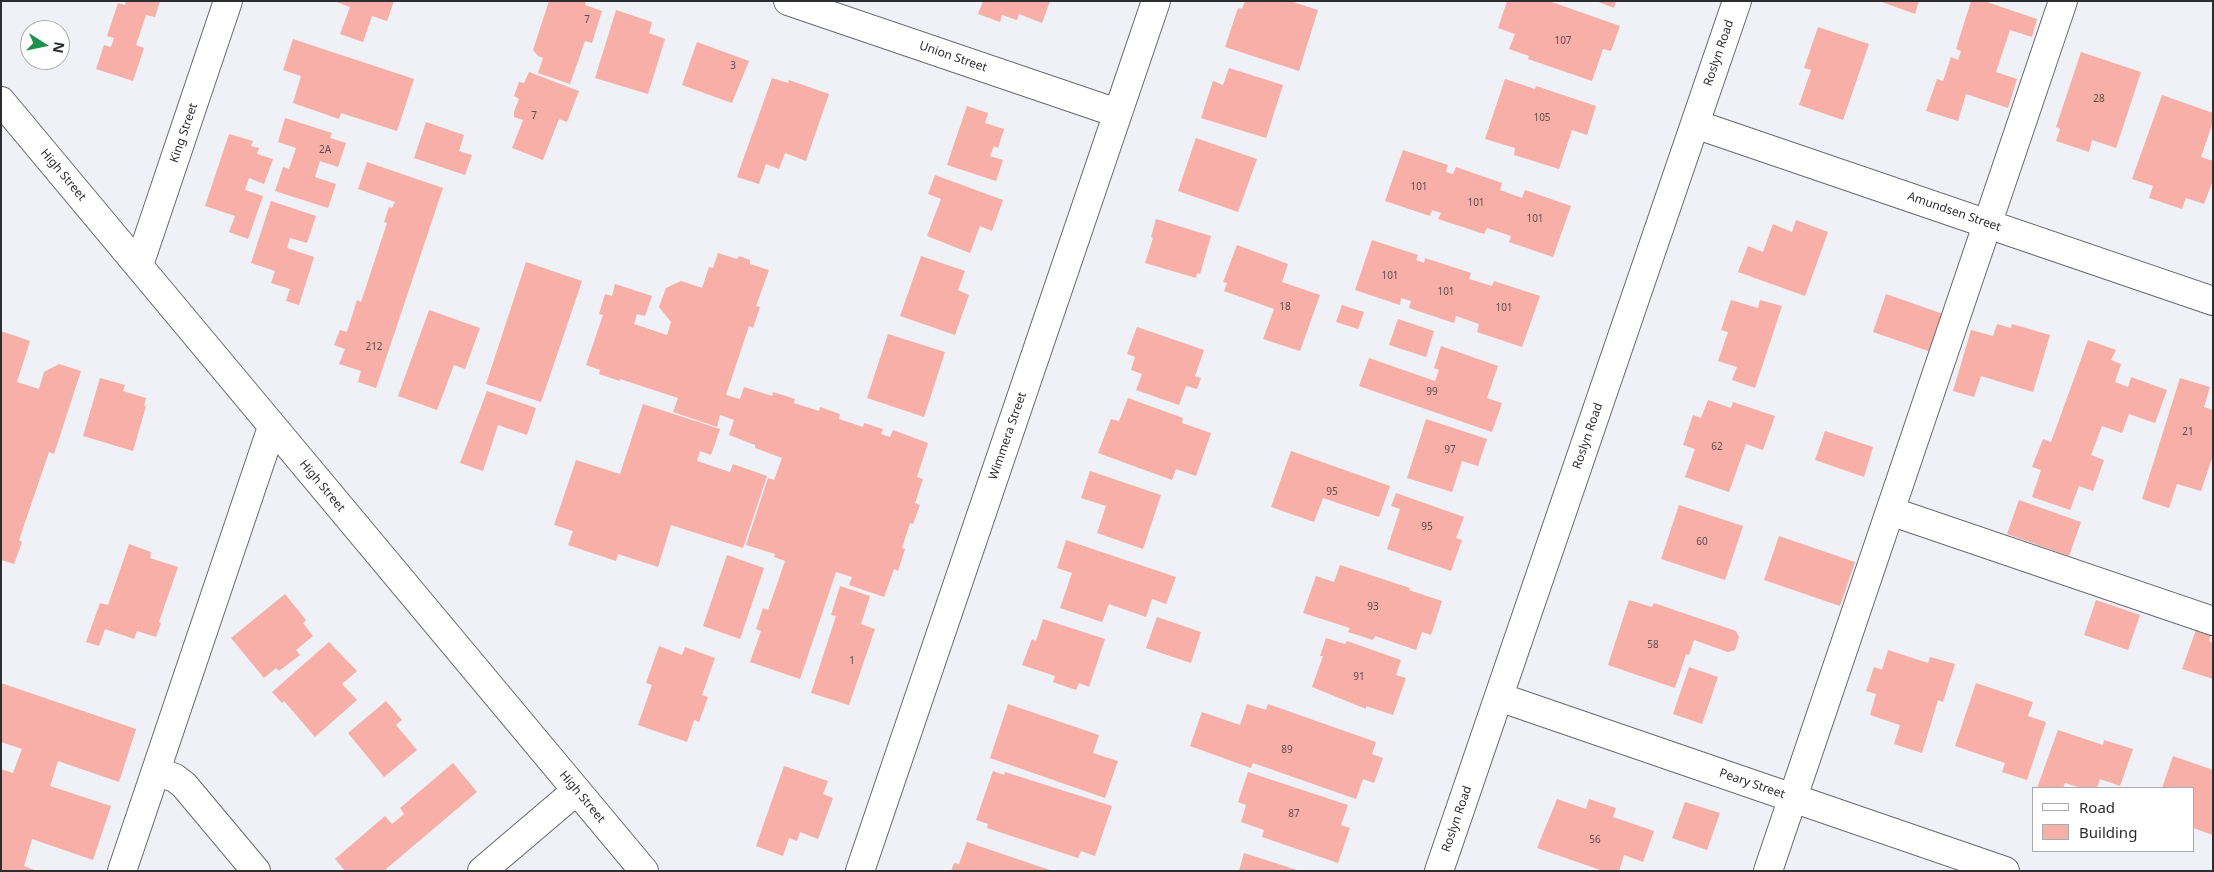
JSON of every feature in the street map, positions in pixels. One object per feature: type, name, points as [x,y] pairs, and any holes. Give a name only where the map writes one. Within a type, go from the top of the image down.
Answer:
[{"type":"street","name":"King Street","points":[[139,264],[228,1]]},
{"type":"street","name":"Union Street","points":[[788,1],[1117,113]]},
{"type":"street","name":"Wimmera Street","points":[[860,871],[1156,1]]},
{"type":"street","name":"Roslyn Road","points":[[1439,871],[1737,1]]},
{"type":"street","points":[[1768,871],[2063,1]]},
{"type":"street","name":"High Street","points":[[1,101],[644,871]]},
{"type":"street","name":"Amundsen Street","points":[[1695,124],[2213,301]]},
{"type":"street","points":[[122,871],[272,427]]},
{"type":"street","points":[[1890,511],[2213,621]]},
{"type":"street","name":"Peary Street","points":[[1499,698],[2005,871]]},
{"type":"street","points":[[156,771],[180,781],[256,871]]},
{"type":"street","points":[[482,871],[576,791]]},
{"type":"building","points":[[126,1],[160,1],[155,17],[146,15],[136,45],[144,48],[133,81],[96,69],[104,45],[111,47],[114,38],[107,36],[118,3],[125,5]]},
{"type":"building","points":[[334,1],[394,1],[387,21],[372,16],[363,42],[340,34],[350,7]]},
{"type":"building","points":[[549,1],[586,1],[585,5],[602,11],[592,43],[585,41],[570,84],[538,73],[543,58],[538,56],[533,50]]},
{"type":"building","points":[[983,1],[1050,1],[1042,23],[1019,14],[1017,20],[1002,15],[1000,22],[978,14]]},
{"type":"building","points":[[1245,1],[1290,1],[1318,10],[1299,71],[1225,47],[1238,8],[1242,9]]},
{"type":"building","points":[[1507,1],[1549,1],[1620,26],[1611,51],[1603,49],[1592,81],[1528,59],[1529,56],[1509,49],[1515,34],[1498,28]]},
{"type":"building","points":[[1596,1],[1616,1],[1614,8]]},
{"type":"building","points":[[1879,1],[1919,1],[1915,14]]},
{"type":"building","points":[[1971,1],[1984,1],[2037,19],[2032,37],[2010,30],[1996,72],[2017,79],[2008,108],[1966,94],[1958,121],[1926,111],[1937,79],[1943,81],[1951,57],[1958,60],[1961,51],[1956,49]]},
{"type":"building","points":[[616,10],[652,22],[649,33],[665,39],[648,94],[595,78]]},
{"type":"building","points":[[1818,27],[1869,44],[1843,120],[1799,105],[1811,70],[1804,68]]},
{"type":"building","points":[[293,39],[414,79],[397,131],[341,113],[339,119],[293,103],[301,76],[283,70]]},
{"type":"building","points":[[697,42],[749,61],[732,103],[682,85]]},
{"type":"building","points":[[2081,52],[2141,72],[2116,148],[2092,140],[2089,152],[2056,141],[2060,129],[2056,127]]},
{"type":"building","points":[[1229,68],[1283,85],[1266,138],[1201,118],[1213,81],[1223,85]]},
{"type":"building","points":[[529,72],[579,91],[567,122],[559,119],[543,160],[512,148],[523,120],[514,117],[519,99],[514,96],[519,82],[524,83]]},
{"type":"building","points":[[772,78],[788,83],[789,80],[829,94],[806,161],[785,153],[779,169],[766,164],[759,184],[737,177]]},
{"type":"building","points":[[1505,79],[1535,89],[1536,86],[1596,106],[1587,135],[1572,130],[1559,169],[1514,155],[1515,148],[1485,139]]},
{"type":"building","points":[[2162,95],[2213,113],[2213,122],[2201,157],[2213,161],[2213,180],[2204,204],[2186,198],[2182,209],[2149,198],[2153,186],[2132,179]]},
{"type":"building","points":[[967,106],[988,113],[985,123],[1004,129],[998,148],[994,146],[990,156],[1003,160],[996,181],[947,165]]},
{"type":"building","points":[[285,118],[332,133],[330,138],[346,143],[338,167],[320,161],[315,177],[336,184],[328,208],[275,191],[283,167],[289,169],[296,148],[278,142]]},
{"type":"building","points":[[426,122],[464,135],[459,151],[472,155],[465,175],[414,158]]},
{"type":"building","points":[[229,134],[253,141],[251,146],[259,148],[257,154],[273,159],[264,184],[249,178],[245,190],[263,196],[248,239],[229,232],[235,216],[205,206]]},
{"type":"building","points":[[1196,138],[1257,159],[1238,212],[1178,191]]},
{"type":"building","points":[[1403,150],[1448,165],[1446,172],[1453,174],[1456,167],[1502,183],[1500,190],[1522,198],[1525,190],[1571,206],[1553,257],[1509,242],[1511,236],[1487,228],[1484,234],[1438,219],[1441,213],[1432,210],[1430,216],[1385,201]]},
{"type":"building","points":[[367,162],[443,188],[376,388],[358,382],[361,371],[339,364],[345,349],[334,345],[340,330],[347,332],[357,300],[361,302],[387,223],[384,222],[389,207],[392,208],[395,202],[358,189]]},
{"type":"building","points":[[935,175],[1003,200],[992,231],[980,226],[970,253],[927,236],[941,199],[928,194]]},
{"type":"building","points":[[271,201],[316,216],[307,243],[290,238],[287,248],[314,257],[299,305],[286,301],[290,289],[271,283],[275,271],[251,263]]},
{"type":"building","points":[[1156,219],[1211,236],[1200,274],[1197,273],[1196,278],[1145,263],[1153,238],[1151,237]]},
{"type":"building","points":[[1796,220],[1828,232],[1805,296],[1738,272],[1748,246],[1763,252],[1773,224],[1792,232]]},
{"type":"building","points":[[1372,240],[1418,255],[1416,260],[1424,263],[1425,258],[1471,273],[1469,279],[1492,286],[1494,281],[1540,296],[1522,347],[1477,332],[1479,324],[1456,316],[1454,323],[1409,308],[1411,301],[1401,298],[1400,305],[1355,290]]},
{"type":"building","points":[[1237,245],[1288,264],[1282,282],[1320,295],[1300,351],[1263,339],[1274,309],[1224,291],[1227,283],[1223,282]]},
{"type":"building","points":[[718,253],[737,259],[739,256],[750,260],[750,264],[769,270],[756,306],[760,307],[753,328],[749,326],[726,395],[740,399],[744,387],[772,396],[773,392],[795,399],[794,403],[819,411],[820,407],[840,414],[839,419],[863,427],[864,423],[883,429],[881,434],[890,437],[893,430],[928,443],[917,477],[923,479],[915,503],[920,505],[913,524],[910,523],[902,548],[905,549],[898,571],[894,569],[884,597],[849,585],[852,577],[836,572],[800,679],[750,662],[761,631],[756,629],[763,608],[768,610],[785,561],[774,557],[775,554],[746,545],[768,478],[774,480],[782,458],[755,448],[755,445],[729,435],[734,420],[720,415],[717,427],[673,412],[678,398],[599,374],[600,370],[586,365],[603,315],[599,314],[605,294],[612,296],[615,284],[652,296],[645,316],[637,314],[634,324],[667,335],[671,322],[659,307],[666,288],[681,281],[702,288],[709,267],[713,268]]},
{"type":"building","points":[[921,256],[965,271],[958,290],[969,295],[955,335],[900,316]]},
{"type":"building","points":[[526,262],[582,281],[541,402],[486,384]]},
{"type":"building","points":[[1886,294],[1943,314],[1931,352],[1873,332]]},
{"type":"building","points":[[1731,300],[1758,308],[1760,300],[1782,306],[1755,388],[1732,380],[1737,367],[1718,361],[1728,332],[1721,330]]},
{"type":"building","points":[[1342,305],[1364,312],[1358,329],[1336,322]]},
{"type":"building","points":[[429,310],[480,328],[465,369],[454,365],[437,410],[398,396]]},
{"type":"building","points":[[1398,319],[1434,331],[1426,357],[1389,345]]},
{"type":"building","points":[[1997,324],[2011,328],[2012,324],[2050,335],[2033,392],[1981,376],[1974,397],[1953,391],[1971,330],[1993,336]]},
{"type":"building","points":[[1137,327],[1204,350],[1195,376],[1201,378],[1197,389],[1186,386],[1179,405],[1136,390],[1142,374],[1131,370],[1135,357],[1127,354]]},
{"type":"building","points":[[1,331],[30,341],[17,382],[39,389],[44,372],[59,364],[81,371],[54,454],[49,452],[19,540],[22,542],[14,564],[1,560]]},
{"type":"building","points":[[888,334],[945,352],[924,417],[867,398]]},
{"type":"building","points":[[2088,340],[2116,350],[2111,360],[2121,364],[2115,382],[2128,387],[2131,377],[2167,390],[2155,423],[2129,414],[2122,433],[2102,426],[2091,455],[2104,460],[2093,491],[2079,486],[2070,510],[2032,497],[2041,470],[2032,467],[2043,439],[2051,442]]},
{"type":"building","points":[[1441,346],[1498,366],[1487,398],[1502,403],[1492,432],[1359,386],[1369,358],[1435,381],[1439,370],[1434,368]]},
{"type":"building","points":[[100,378],[125,385],[123,391],[146,398],[144,406],[146,406],[133,451],[83,436]]},
{"type":"building","points":[[2180,378],[2210,387],[2204,407],[2213,410],[2213,455],[2201,491],[2177,484],[2169,508],[2142,499]]},
{"type":"building","points":[[487,391],[536,408],[527,435],[498,425],[483,471],[460,463]]},
{"type":"building","points":[[1128,398],[1183,418],[1182,423],[1211,433],[1196,476],[1176,469],[1172,480],[1098,453],[1111,419],[1119,421]]},
{"type":"building","points":[[1708,400],[1731,408],[1733,402],[1775,416],[1763,450],[1746,444],[1729,492],[1685,477],[1695,449],[1683,445],[1693,415],[1701,418]]},
{"type":"building","points":[[643,404],[720,429],[711,455],[700,451],[697,461],[730,472],[733,464],[767,476],[743,548],[671,525],[658,567],[618,554],[616,561],[568,545],[573,531],[554,525],[576,460],[620,474]]},
{"type":"building","points":[[1426,419],[1487,439],[1478,466],[1462,461],[1452,492],[1407,478]]},
{"type":"building","points":[[1825,431],[1873,447],[1864,477],[1815,460]]},
{"type":"building","points":[[1291,451],[1390,486],[1379,517],[1323,498],[1314,522],[1271,507]]},
{"type":"building","points":[[1090,471],[1161,495],[1143,549],[1097,533],[1106,506],[1081,498]]},
{"type":"building","points":[[1396,493],[1464,517],[1456,538],[1462,540],[1451,571],[1387,549],[1400,509],[1391,506]]},
{"type":"building","points":[[2019,500],[2081,522],[2069,556],[2007,534]]},
{"type":"building","points":[[1679,505],[1743,526],[1725,580],[1661,559]]},
{"type":"building","points":[[1779,536],[1855,562],[1840,606],[1764,580]]},
{"type":"building","points":[[1066,540],[1176,577],[1166,604],[1152,599],[1146,617],[1109,604],[1102,622],[1060,608],[1072,573],[1057,568]]},
{"type":"building","points":[[129,544],[151,552],[150,558],[178,567],[159,622],[161,623],[156,637],[137,631],[134,639],[105,629],[99,646],[86,642],[100,603],[108,605]]},
{"type":"building","points":[[727,555],[764,568],[740,639],[703,626]]},
{"type":"building","points":[[1340,565],[1410,588],[1409,590],[1442,601],[1431,635],[1422,632],[1416,650],[1375,636],[1373,640],[1348,632],[1350,628],[1303,613],[1316,576],[1334,582]]},
{"type":"building","points":[[840,586],[870,596],[861,624],[875,629],[849,705],[811,693],[836,616],[831,615]]},
{"type":"building","points":[[285,594],[306,620],[303,623],[313,636],[296,650],[300,655],[279,671],[276,668],[264,678],[231,638]]},
{"type":"building","points":[[1629,600],[1652,607],[1654,603],[1736,631],[1739,637],[1735,650],[1728,652],[1694,640],[1689,655],[1686,654],[1675,688],[1608,665]]},
{"type":"building","points":[[2096,600],[2140,615],[2128,650],[2084,635]]},
{"type":"building","points":[[1157,617],[1201,632],[1191,663],[1146,648]]},
{"type":"building","points":[[1043,619],[1105,639],[1089,687],[1079,683],[1076,690],[1053,682],[1055,676],[1022,665],[1032,639],[1036,641]]},
{"type":"building","points":[[2197,627],[2212,633],[2209,641],[2213,643],[2213,679],[2182,669]]},
{"type":"building","points":[[1326,638],[1345,644],[1347,641],[1401,660],[1396,675],[1406,678],[1393,715],[1366,706],[1366,709],[1312,687],[1323,656],[1320,656]]},
{"type":"building","points":[[329,642],[357,671],[342,684],[357,700],[315,737],[284,701],[282,703],[272,692]]},
{"type":"building","points":[[659,646],[682,655],[685,647],[715,658],[702,695],[708,697],[699,722],[694,720],[687,742],[638,725],[652,685],[646,683]]},
{"type":"building","points":[[1888,650],[1928,663],[1930,657],[1955,664],[1943,702],[1938,700],[1922,753],[1894,744],[1900,725],[1870,715],[1876,694],[1866,691],[1874,667],[1882,670]]},
{"type":"building","points":[[1689,667],[1718,677],[1702,724],[1673,714]]},
{"type":"building","points":[[1,683],[136,729],[119,782],[58,761],[50,786],[111,806],[93,860],[32,839],[24,866],[37,871],[1,871],[1,769],[13,773],[22,749],[1,742]]},
{"type":"building","points":[[1976,683],[2033,702],[2028,716],[2046,722],[2027,780],[2002,772],[2005,763],[1955,746]]},
{"type":"building","points":[[386,701],[402,720],[396,725],[417,750],[384,777],[348,733]]},
{"type":"building","points":[[1008,704],[1099,735],[1093,753],[1118,761],[1105,798],[990,758]]},
{"type":"building","points":[[1247,704],[1266,710],[1268,704],[1376,742],[1372,754],[1383,758],[1374,783],[1363,779],[1356,799],[1253,763],[1251,768],[1190,746],[1202,712],[1240,725]]},
{"type":"building","points":[[2058,730],[2103,745],[2104,740],[2133,749],[2120,786],[2100,779],[2097,787],[2078,787],[2065,783],[2063,787],[2037,787]]},
{"type":"building","points":[[2173,756],[2213,770],[2213,835],[2194,828],[2194,787],[2162,787]]},
{"type":"building","points":[[453,763],[477,792],[386,869],[387,871],[345,871],[335,859],[385,816],[392,824],[404,814],[400,808]]},
{"type":"building","points":[[784,766],[828,781],[823,794],[833,798],[818,839],[800,832],[797,841],[789,838],[783,856],[756,846]]},
{"type":"building","points":[[993,771],[1004,775],[1005,772],[1112,806],[1095,856],[1081,851],[1078,858],[987,828],[988,824],[976,820]]},
{"type":"building","points":[[1248,772],[1348,805],[1341,825],[1350,828],[1338,863],[1262,837],[1264,830],[1241,822],[1246,805],[1238,802]]},
{"type":"building","points":[[1557,799],[1586,809],[1589,799],[1616,808],[1613,817],[1654,831],[1643,862],[1624,855],[1619,871],[1603,871],[1537,848]]},
{"type":"building","points":[[1685,802],[1720,813],[1707,850],[1672,838]]},
{"type":"building","points":[[967,842],[1050,871],[951,871],[954,863],[959,864]]},
{"type":"building","points":[[1244,853],[1297,870],[1297,871],[1239,871]]}]
